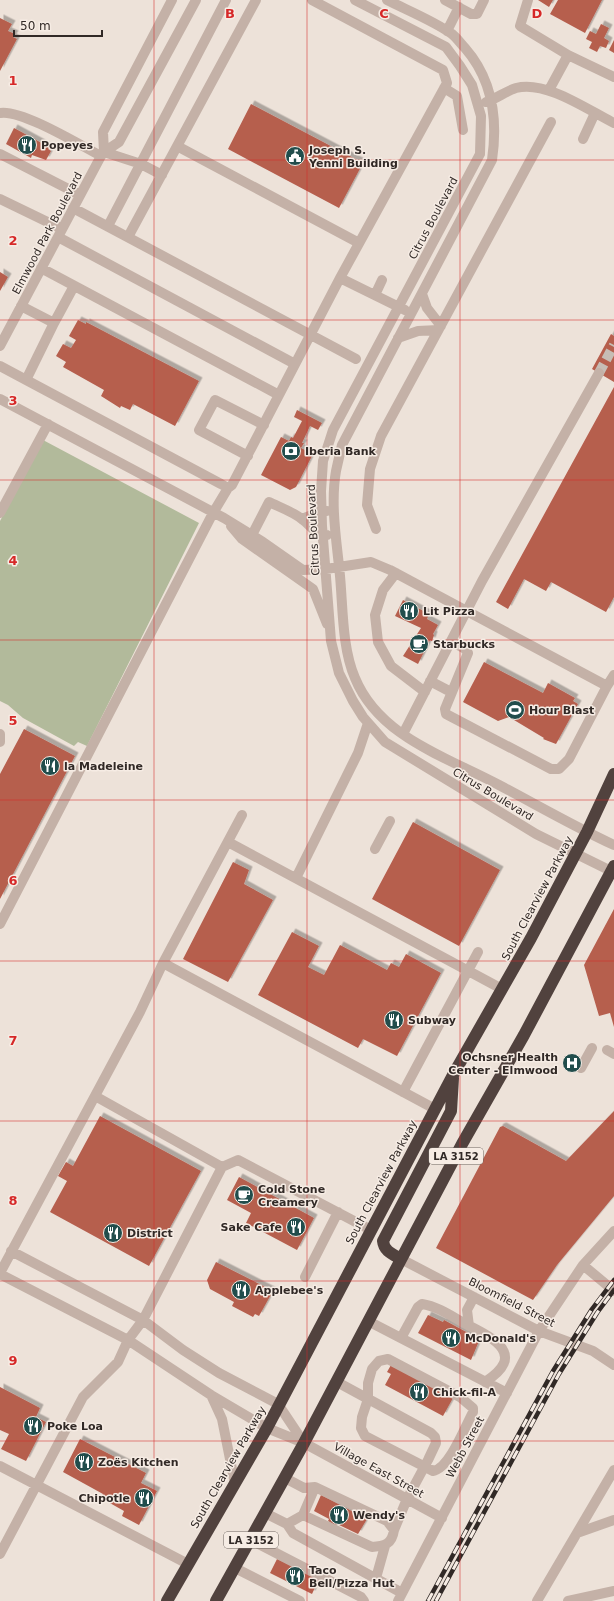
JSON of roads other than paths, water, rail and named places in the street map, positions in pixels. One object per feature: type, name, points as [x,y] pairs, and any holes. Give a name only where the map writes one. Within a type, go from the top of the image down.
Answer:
[{"type":"highway","name":"South Clearview Parkway","points":[[167,1601],[266,1428],[453,1075],[502,989],[575,853],[614,774]]},
{"type":"highway","name":"LA 3152","points":[[218,1600],[337,1382],[462,1144],[524,1035],[613,869]]},
{"type":"highway","points":[[401,1259],[387,1251],[383,1241],[452,1111],[453,1075]]},
{"type":"street","points":[[102,154],[103,132],[172,0]]},
{"type":"street","name":"Elmwood Park Boulevard","points":[[184,21],[189,0]]},
{"type":"street","name":"Elmwood Park Boulevard","points":[[0,346],[102,154],[119,142],[196,0]]},
{"type":"street","points":[[108,226],[226,0]]},
{"type":"street","points":[[128,237],[256,0]]},
{"type":"street","points":[[0,924],[213,513],[228,488],[232,485],[248,456],[340,278],[447,83],[443,70],[312,0]]},
{"type":"street","name":"Citrus Boulevard","points":[[355,0],[446,47],[472,85],[481,116],[480,154],[333,430],[323,461],[322,511],[330,632],[339,673],[352,701],[368,723],[385,742],[536,834],[613,869]]},
{"type":"street","name":"Citrus Boulevard","points":[[387,0],[453,35],[473,58],[488,86],[492,100],[496,135],[492,160],[342,445],[336,472],[335,511],[346,641],[354,677],[372,708],[403,734],[418,744],[497,784],[586,832],[614,845]]},
{"type":"street","points":[[445,0],[471,14],[477,14],[484,0]]},
{"type":"street","points":[[528,0],[520,26],[568,55],[614,77]]},
{"type":"street","points":[[447,31],[459,7]]},
{"type":"street","points":[[549,90],[568,55]]},
{"type":"street","points":[[478,104],[492,100],[516,88],[531,86],[549,90],[614,123]]},
{"type":"street","points":[[444,88],[457,96],[463,130]]},
{"type":"street","points":[[0,113],[8,111],[27,118],[102,154],[141,164],[162,175]]},
{"type":"street","points":[[583,139],[595,113]]},
{"type":"street","points":[[376,528],[366,505],[370,469],[381,436],[551,122]]},
{"type":"street","points":[[177,146],[359,243]]},
{"type":"street","points":[[0,154],[80,195]]},
{"type":"street","points":[[0,199],[295,364]]},
{"type":"street","points":[[73,208],[356,359]]},
{"type":"street","points":[[41,268],[280,395]]},
{"type":"street","points":[[340,278],[412,313]]},
{"type":"street","points":[[375,295],[382,280]]},
{"type":"street","points":[[26,380],[74,286]]},
{"type":"street","points":[[422,294],[427,308],[439,328]]},
{"type":"street","points":[[21,306],[54,323]]},
{"type":"street","points":[[398,338],[418,331],[439,328]]},
{"type":"street","points":[[0,366],[228,488]]},
{"type":"street","points":[[403,734],[467,611],[599,373]]},
{"type":"street","points":[[0,399],[224,518],[303,570],[339,568],[371,562],[396,573],[607,686]]},
{"type":"street","points":[[248,456],[199,430],[215,400],[264,425]]},
{"type":"street","points":[[0,513],[48,424]]},
{"type":"street","points":[[252,535],[269,502],[302,519],[311,528],[323,535],[337,534]]},
{"type":"street","points":[[302,519],[322,511],[335,511]]},
{"type":"street","points":[[224,518],[242,539],[313,589],[330,632]]},
{"type":"street","points":[[396,573],[383,590],[375,615],[378,642],[391,666],[425,692]]},
{"type":"street","points":[[451,641],[466,649],[468,653],[451,692],[445,709],[446,714],[551,769],[559,770],[569,759],[614,675]]},
{"type":"street","points":[[430,682],[451,692]]},
{"type":"street","points":[[296,878],[358,753],[368,723]]},
{"type":"street","points":[[0,734],[0,742]]},
{"type":"street","points":[[0,1274],[140,1012],[163,963],[242,815]]},
{"type":"street","points":[[375,849],[390,821]]},
{"type":"street","points":[[228,842],[502,989]]},
{"type":"street","points":[[403,1092],[478,952]]},
{"type":"street","points":[[163,963],[435,1109]]},
{"type":"street","points":[[581,1068],[592,1048]]},
{"type":"street","points":[[95,1096],[222,1167]]},
{"type":"street","points":[[0,1554],[83,1397],[118,1362],[128,1340],[142,1320],[222,1167],[238,1160],[371,1230]]},
{"type":"street","points":[[305,1277],[338,1212]]},
{"type":"street","name":"Webb Street","points":[[400,1597],[539,1331],[583,1265],[614,1231]]},
{"type":"street","points":[[11,1251],[142,1320],[183,1350],[219,1373],[278,1404],[304,1443]]},
{"type":"street","name":"Bloomfield Street","points":[[401,1259],[539,1331],[593,1352],[614,1365]]},
{"type":"street","points":[[583,1265],[614,1290]]},
{"type":"street","name":"Village East Street","points":[[0,1274],[128,1340],[211,1395],[266,1428],[304,1443],[442,1518]]},
{"type":"street","points":[[453,1317],[467,1310],[474,1297]]},
{"type":"street","points":[[401,1338],[418,1307],[422,1304],[434,1307],[495,1339],[503,1350],[504,1361],[502,1367],[485,1382]]},
{"type":"street","points":[[467,1310],[469,1326]]},
{"type":"street","points":[[368,1321],[507,1394]]},
{"type":"street","points":[[388,1359],[460,1397],[473,1408],[473,1412],[443,1466],[433,1471],[424,1467],[365,1436],[361,1428],[362,1417],[368,1399],[368,1383],[372,1369],[379,1362],[388,1359]]},
{"type":"street","points":[[337,1382],[431,1433],[435,1437],[436,1443],[406,1499],[394,1530],[393,1539],[385,1546],[376,1578]]},
{"type":"street","points":[[211,1395],[222,1419],[235,1484]]},
{"type":"street","points":[[0,1466],[38,1484],[188,1564]]},
{"type":"street","points":[[537,1601],[614,1470]]},
{"type":"street","points":[[285,1478],[304,1488],[315,1487],[387,1521],[394,1530]]},
{"type":"street","points":[[287,1524],[303,1514],[315,1487]]},
{"type":"street","points":[[265,1513],[287,1524],[293,1533],[376,1578],[400,1597]]},
{"type":"street","points":[[303,1514],[372,1547],[385,1546]]},
{"type":"street","points":[[577,1533],[614,1520]]},
{"type":"street","points":[[250,1540],[354,1594],[364,1601]]},
{"type":"street","points":[[235,1568],[300,1601]]},
{"type":"street","points":[[568,1601],[614,1591]]},
{"type":"tunnel","points":[[599,373],[614,345]]},
{"type":"railway","points":[[428,1601],[553,1371],[592,1309],[614,1280]]},
{"type":"railway","points":[[436,1601],[559,1374],[597,1313],[614,1290]]},
{"type":"place","name":"Popeyes","points":[[27,145]]},
{"type":"place","name":"Joseph S. Yenni Building","points":[[295,156]]},
{"type":"place","name":"Iberia Bank","points":[[291,451]]},
{"type":"place","name":"Lit Pizza","points":[[409,611]]},
{"type":"place","name":"Starbucks","points":[[419,644]]},
{"type":"place","name":"Hour Blast","points":[[515,710]]},
{"type":"place","name":"la Madeleine","points":[[50,766]]},
{"type":"place","name":"Subway","points":[[394,1020]]},
{"type":"place","name":"Ochsner Health Center - Elmwood","points":[[572,1063]]},
{"type":"place","name":"Cold Stone Creamery","points":[[244,1195]]},
{"type":"place","name":"Sake Cafe","points":[[296,1227]]},
{"type":"place","name":"District","points":[[113,1233]]},
{"type":"place","name":"Applebee's","points":[[241,1290]]},
{"type":"place","name":"McDonald's","points":[[451,1338]]},
{"type":"place","name":"Chick-fil-A","points":[[419,1392]]},
{"type":"place","name":"Poke Loa","points":[[33,1426]]},
{"type":"place","name":"Zoës Kitchen","points":[[84,1462]]},
{"type":"place","name":"Chipotle","points":[[144,1498]]},
{"type":"place","name":"Wendy's","points":[[339,1515]]},
{"type":"place","name":"Taco Bell/Pizza Hut","points":[[295,1576]]}]
